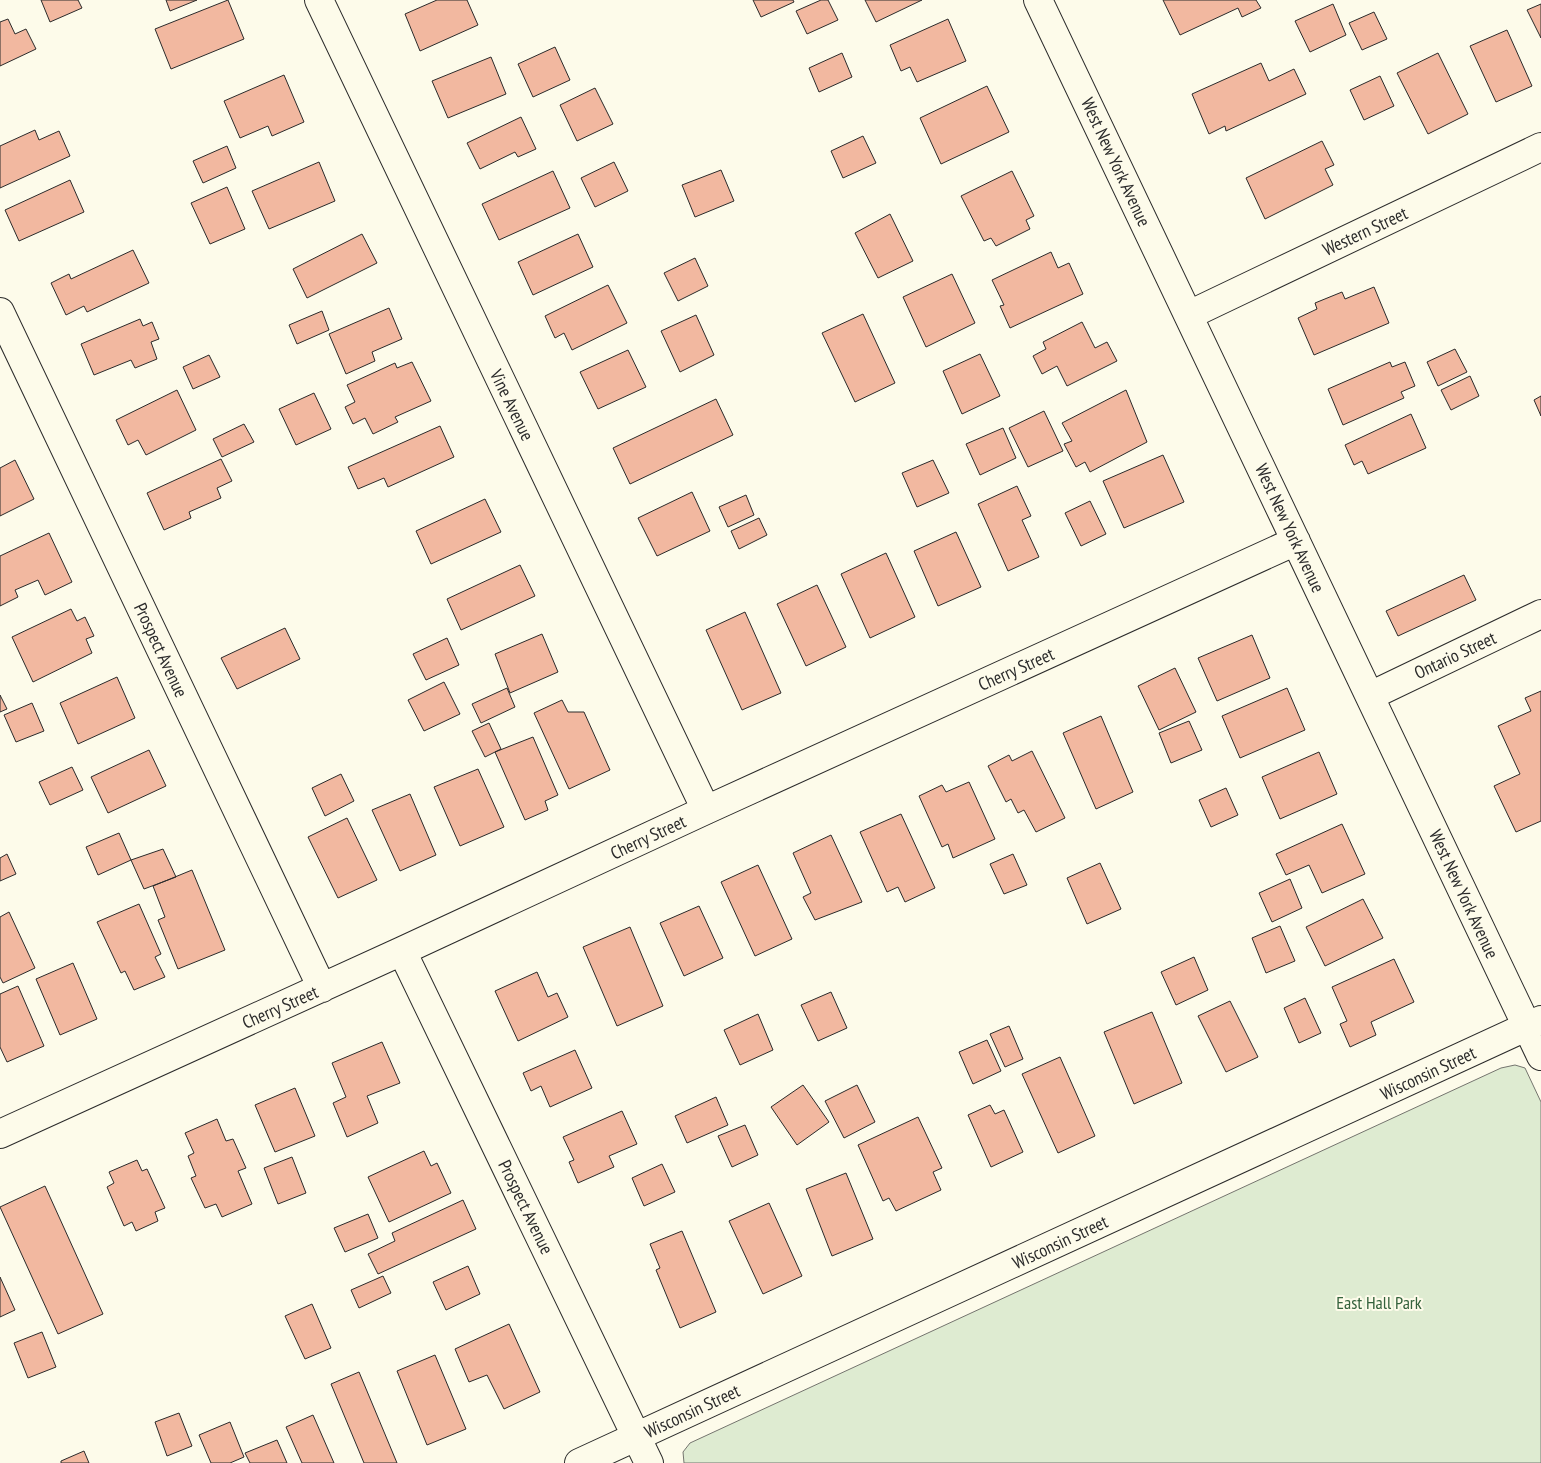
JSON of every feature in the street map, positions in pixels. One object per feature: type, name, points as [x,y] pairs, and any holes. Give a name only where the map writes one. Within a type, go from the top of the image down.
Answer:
[{"type":"street","name":"Vine Avenue","points":[[319,0],[706,810]]},
{"type":"street","name":"West New York Avenue","points":[[1038,0],[1370,696],[1534,1024],[1541,1056]]},
{"type":"street","name":"Western Street","points":[[1189,315],[1541,148]]},
{"type":"street","name":"Prospect Avenue","points":[[0,312],[322,988]]},
{"type":"street","name":"Cherry Street","points":[[0,1134],[1296,541]]},
{"type":"street","name":"Ontario Street","points":[[1370,696],[1541,614]]},
{"type":"street","name":"Prospect Avenue","points":[[402,951],[649,1463]]},
{"type":"street","name":"Wisconsin Street","points":[[579,1463],[1534,1024]]},
{"type":"green space","name":"East Hall Park","points":[[1515,1065],[1525,1068],[1541,1102],[1541,1463],[684,1463],[683,1452],[690,1443],[1501,1068]]},
{"type":"building","points":[[41,0],[78,0],[82,8],[50,22]]},
{"type":"building","points":[[166,0],[197,0],[170,11]]},
{"type":"building","points":[[228,0],[244,39],[171,69],[155,29]]},
{"type":"building","points":[[437,0],[467,0],[478,25],[420,51],[405,14]]},
{"type":"building","points":[[753,0],[793,0],[794,2],[761,17]]},
{"type":"building","points":[[821,0],[828,0],[838,20],[807,34],[796,11]]},
{"type":"building","points":[[865,0],[922,0],[876,22]]},
{"type":"building","points":[[1163,0],[1256,0],[1261,8],[1242,17],[1238,8],[1180,35]]},
{"type":"building","points":[[1333,4],[1346,35],[1310,52],[1295,21]]},
{"type":"building","points":[[1541,4],[1541,38],[1527,10]]},
{"type":"building","points":[[1374,12],[1387,39],[1362,50],[1349,23]]},
{"type":"building","points":[[8,19],[15,34],[26,29],[36,49],[0,66],[0,22]]},
{"type":"building","points":[[948,19],[966,61],[917,82],[910,67],[901,71],[890,45]]},
{"type":"building","points":[[1507,30],[1532,86],[1496,102],[1470,46]]},
{"type":"building","points":[[555,47],[570,80],[533,97],[518,64]]},
{"type":"building","points":[[842,53],[852,77],[819,92],[809,68]]},
{"type":"building","points":[[1438,53],[1468,114],[1428,134],[1397,73]]},
{"type":"building","points":[[491,57],[506,94],[448,118],[432,81]]},
{"type":"building","points":[[1261,63],[1269,81],[1294,69],[1306,94],[1226,131],[1225,126],[1209,134],[1192,94]]},
{"type":"building","points":[[284,75],[304,122],[272,136],[268,126],[240,138],[224,101]]},
{"type":"building","points":[[1380,76],[1394,106],[1364,120],[1350,90]]},
{"type":"building","points":[[987,86],[1009,132],[941,164],[920,118]]},
{"type":"building","points":[[595,88],[613,124],[577,141],[560,105]]},
{"type":"building","points":[[521,117],[536,149],[518,157],[515,152],[480,169],[467,143]]},
{"type":"building","points":[[35,130],[39,140],[59,131],[70,156],[0,188],[0,146]]},
{"type":"building","points":[[863,136],[876,163],[843,178],[831,151]]},
{"type":"building","points":[[1322,141],[1334,165],[1325,169],[1333,185],[1265,219],[1246,178]]},
{"type":"building","points":[[227,146],[236,168],[203,183],[193,161]]},
{"type":"building","points":[[319,162],[335,201],[269,229],[252,191]]},
{"type":"building","points":[[614,162],[628,191],[595,207],[581,178]]},
{"type":"building","points":[[721,170],[734,201],[695,217],[682,185]]},
{"type":"building","points":[[553,171],[570,208],[499,240],[482,204]]},
{"type":"building","points":[[1012,171],[1034,216],[1026,220],[1030,229],[996,246],[991,238],[984,241],[961,196]]},
{"type":"building","points":[[70,180],[84,212],[19,241],[5,210]]},
{"type":"building","points":[[227,187],[245,229],[210,244],[191,203]]},
{"type":"building","points":[[890,214],[913,261],[878,278],[855,233]]},
{"type":"building","points":[[362,234],[377,263],[307,298],[293,269]]},
{"type":"building","points":[[578,234],[593,267],[533,295],[518,262]]},
{"type":"building","points":[[133,250],[149,283],[87,312],[84,306],[66,315],[51,283],[69,274],[71,279]]},
{"type":"building","points":[[1051,252],[1058,268],[1069,263],[1083,294],[1010,328],[1000,306],[1004,305],[992,280]]},
{"type":"building","points":[[695,258],[708,286],[678,301],[664,273]]},
{"type":"building","points":[[952,274],[975,323],[926,347],[903,297]]},
{"type":"building","points":[[608,285],[627,323],[572,350],[564,333],[555,338],[545,316]]},
{"type":"building","points":[[1374,287],[1389,323],[1314,355],[1298,318],[1317,309],[1315,303],[1342,292],[1345,299]]},
{"type":"building","points":[[389,308],[402,339],[372,352],[375,361],[346,374],[329,334]]},
{"type":"building","points":[[322,311],[329,330],[297,344],[289,325]]},
{"type":"building","points":[[863,314],[895,383],[855,402],[822,333]]},
{"type":"building","points":[[696,315],[714,355],[680,372],[661,331]]},
{"type":"building","points":[[140,319],[143,326],[152,322],[159,339],[151,342],[157,359],[135,368],[131,360],[94,375],[81,344]]},
{"type":"building","points":[[1082,322],[1095,348],[1107,342],[1117,361],[1067,386],[1057,366],[1042,374],[1033,356],[1046,349],[1043,342]]},
{"type":"building","points":[[1455,349],[1467,372],[1438,386],[1427,362]]},
{"type":"building","points":[[628,350],[646,387],[598,409],[580,372]]},
{"type":"building","points":[[980,354],[1000,396],[962,414],[943,371]]},
{"type":"building","points":[[209,355],[220,377],[193,389],[183,367]]},
{"type":"building","points":[[412,362],[431,401],[395,417],[398,422],[373,434],[365,418],[353,424],[345,407],[355,402],[347,385],[395,363],[397,368]]},
{"type":"building","points":[[1390,362],[1392,367],[1405,362],[1415,386],[1401,392],[1404,398],[1343,425],[1328,389]]},
{"type":"building","points":[[1470,376],[1479,396],[1451,410],[1441,390]]},
{"type":"building","points":[[177,390],[196,430],[146,455],[138,440],[128,445],[116,420]]},
{"type":"building","points":[[1126,390],[1147,442],[1090,472],[1085,462],[1076,467],[1064,444],[1072,441],[1062,423]]},
{"type":"building","points":[[314,393],[331,429],[296,445],[279,409]]},
{"type":"building","points":[[1541,396],[1541,416],[1534,400]]},
{"type":"building","points":[[716,399],[733,435],[630,484],[613,448]]},
{"type":"building","points":[[1044,411],[1063,451],[1028,467],[1009,428]]},
{"type":"building","points":[[1411,414],[1426,448],[1368,474],[1362,461],[1354,465],[1345,445]]},
{"type":"building","points":[[244,424],[254,442],[222,457],[213,439]]},
{"type":"building","points":[[440,426],[454,457],[388,487],[384,478],[358,489],[348,467]]},
{"type":"building","points":[[1003,428],[1016,458],[980,475],[966,444]]},
{"type":"building","points":[[1163,455],[1184,502],[1124,528],[1103,481]]},
{"type":"building","points":[[221,459],[232,481],[217,488],[221,498],[189,512],[191,518],[164,530],[147,493]]},
{"type":"building","points":[[15,460],[34,499],[0,516],[0,468]]},
{"type":"building","points":[[933,460],[949,493],[917,507],[902,473]]},
{"type":"building","points":[[1017,486],[1031,516],[1022,520],[1039,557],[1008,571],[978,504]]},
{"type":"building","points":[[692,492],[710,531],[657,556],[638,518]]},
{"type":"building","points":[[746,495],[754,515],[728,527],[719,507]]},
{"type":"building","points":[[485,499],[501,532],[431,564],[416,531]]},
{"type":"building","points":[[1090,501],[1106,534],[1081,546],[1065,513]]},
{"type":"building","points":[[759,518],[767,535],[739,549],[731,531]]},
{"type":"building","points":[[956,532],[981,587],[938,606],[914,551]]},
{"type":"building","points":[[49,533],[72,582],[45,595],[38,580],[15,590],[18,597],[0,606],[0,556]]},
{"type":"building","points":[[886,553],[915,617],[870,638],[841,574]]},
{"type":"building","points":[[520,565],[535,596],[461,630],[447,599]]},
{"type":"building","points":[[1464,575],[1476,600],[1398,636],[1386,611]]},
{"type":"building","points":[[817,585],[846,647],[806,666],[777,604]]},
{"type":"building","points":[[71,609],[77,621],[85,617],[94,636],[86,639],[92,653],[33,682],[12,637]]},
{"type":"building","points":[[745,612],[781,693],[742,710],[706,630]]},
{"type":"building","points":[[285,628],[300,659],[237,689],[221,658]]},
{"type":"building","points":[[542,634],[558,672],[510,693],[495,654]]},
{"type":"building","points":[[1252,635],[1270,678],[1217,701],[1198,658]]},
{"type":"building","points":[[447,638],[459,665],[426,680],[413,654]]},
{"type":"building","points":[[1175,668],[1196,712],[1159,730],[1138,686]]},
{"type":"building","points":[[117,677],[135,718],[78,744],[60,703]]},
{"type":"building","points":[[444,682],[460,714],[424,731],[408,700]]},
{"type":"building","points":[[507,688],[515,707],[481,723],[472,704]]},
{"type":"building","points":[[1287,688],[1305,730],[1240,758],[1222,716]]},
{"type":"building","points":[[1541,691],[1541,821],[1516,832],[1494,786],[1520,774],[1498,726],[1531,711],[1525,698]]},
{"type":"building","points":[[0,695],[7,709],[0,712]]},
{"type":"building","points":[[562,700],[568,712],[584,712],[610,770],[569,789],[534,713]]},
{"type":"building","points":[[32,703],[44,731],[16,742],[4,715]]},
{"type":"building","points":[[1101,716],[1133,792],[1096,809],[1063,733]]},
{"type":"building","points":[[1189,721],[1202,750],[1171,763],[1159,733]]},
{"type":"building","points":[[489,723],[501,749],[485,757],[472,731]]},
{"type":"building","points":[[533,737],[558,795],[545,801],[548,810],[525,820],[495,752]]},
{"type":"building","points":[[149,750],[166,786],[108,813],[91,777]]},
{"type":"building","points":[[1032,751],[1065,818],[1036,832],[1024,810],[1018,813],[1011,799],[1006,802],[988,766],[1009,755],[1012,761]]},
{"type":"building","points":[[1319,752],[1337,794],[1280,819],[1262,777]]},
{"type":"building","points":[[72,767],[83,790],[50,805],[39,782]]},
{"type":"building","points":[[478,769],[504,827],[460,846],[434,787]]},
{"type":"building","points":[[341,774],[354,801],[325,816],[312,788]]},
{"type":"building","points":[[969,782],[995,839],[953,858],[948,844],[942,847],[919,796],[942,785],[946,792]]},
{"type":"building","points":[[1226,788],[1238,815],[1211,827],[1199,800]]},
{"type":"building","points":[[410,794],[436,855],[400,871],[372,810]]},
{"type":"building","points":[[901,814],[935,888],[905,902],[898,887],[887,892],[860,832]]},
{"type":"building","points":[[347,818],[377,880],[338,898],[308,837]]},
{"type":"building","points":[[1342,824],[1365,874],[1322,893],[1309,865],[1286,875],[1276,854]]},
{"type":"building","points":[[119,833],[131,860],[98,875],[86,847]]},
{"type":"building","points":[[831,835],[862,902],[815,920],[803,897],[811,893],[793,853]]},
{"type":"building","points":[[163,849],[176,877],[144,889],[131,860]]},
{"type":"building","points":[[7,854],[16,874],[0,881],[0,858]]},
{"type":"building","points":[[1013,854],[1027,885],[1004,894],[990,864]]},
{"type":"building","points":[[1100,863],[1121,909],[1087,924],[1067,878]]},
{"type":"building","points":[[758,865],[792,939],[755,956],[721,882]]},
{"type":"building","points":[[192,870],[225,950],[178,969],[158,920],[165,917],[153,886]]},
{"type":"building","points":[[1290,879],[1302,908],[1272,922],[1259,893]]},
{"type":"building","points":[[1363,899],[1383,938],[1325,966],[1306,927]]},
{"type":"building","points":[[139,904],[161,954],[155,957],[165,977],[134,990],[125,971],[121,973],[97,922]]},
{"type":"building","points":[[699,906],[723,958],[684,976],[660,923]]},
{"type":"building","points":[[9,912],[35,968],[3,983],[0,977],[0,917]]},
{"type":"building","points":[[1280,926],[1295,961],[1266,973],[1252,938]]},
{"type":"building","points":[[630,927],[663,1006],[617,1026],[583,947]]},
{"type":"building","points":[[1194,957],[1208,990],[1176,1005],[1161,972]]},
{"type":"building","points":[[1394,959],[1414,1002],[1371,1022],[1376,1035],[1350,1047],[1340,1024],[1347,1021],[1332,987]]},
{"type":"building","points":[[73,963],[97,1019],[60,1035],[36,979]]},
{"type":"building","points":[[537,972],[548,997],[557,993],[568,1017],[518,1041],[495,991]]},
{"type":"building","points":[[18,986],[44,1046],[7,1062],[0,1047],[0,994]]},
{"type":"building","points":[[831,992],[847,1028],[818,1041],[801,1005]]},
{"type":"building","points":[[1305,998],[1321,1033],[1299,1043],[1284,1008]]},
{"type":"building","points":[[1230,1001],[1258,1057],[1226,1072],[1198,1016]]},
{"type":"building","points":[[1152,1012],[1182,1083],[1134,1104],[1104,1032]]},
{"type":"building","points":[[758,1014],[773,1050],[740,1065],[724,1030]]},
{"type":"building","points":[[1009,1026],[1023,1059],[1005,1067],[990,1034]]},
{"type":"building","points":[[987,1040],[1001,1071],[973,1084],[959,1052]]},
{"type":"building","points":[[382,1042],[400,1083],[367,1096],[378,1123],[347,1137],[333,1103],[346,1097],[332,1063]]},
{"type":"building","points":[[575,1050],[592,1088],[550,1107],[541,1086],[531,1091],[523,1073]]},
{"type":"building","points":[[1060,1057],[1095,1136],[1058,1153],[1022,1074]]},
{"type":"building","points":[[803,1085],[829,1122],[797,1145],[771,1107]]},
{"type":"building","points":[[857,1085],[875,1122],[844,1138],[825,1101]]},
{"type":"building","points":[[295,1088],[315,1136],[275,1152],[255,1105]]},
{"type":"building","points":[[716,1097],[728,1125],[687,1143],[675,1116]]},
{"type":"building","points":[[990,1105],[995,1114],[1004,1110],[1023,1152],[991,1167],[968,1115]]},
{"type":"building","points":[[622,1111],[637,1144],[609,1156],[614,1167],[578,1183],[569,1162],[574,1160],[563,1137]]},
{"type":"building","points":[[918,1117],[942,1168],[933,1172],[941,1190],[896,1211],[889,1198],[883,1201],[858,1145]]},
{"type":"building","points":[[217,1119],[226,1141],[233,1139],[246,1168],[238,1171],[252,1204],[222,1217],[216,1204],[205,1208],[191,1178],[196,1176],[188,1156],[194,1153],[185,1133]]},
{"type":"building","points":[[745,1125],[758,1155],[732,1167],[718,1136]]},
{"type":"building","points":[[424,1151],[431,1166],[437,1163],[451,1193],[389,1222],[368,1177]]},
{"type":"building","points":[[292,1157],[306,1193],[278,1204],[264,1168]]},
{"type":"building","points":[[137,1160],[142,1171],[147,1169],[165,1208],[155,1212],[158,1221],[136,1231],[132,1222],[124,1226],[107,1187],[114,1183],[109,1172]]},
{"type":"building","points":[[662,1164],[675,1192],[644,1206],[632,1178]]},
{"type":"building","points":[[846,1173],[873,1239],[832,1256],[806,1189]]},
{"type":"building","points":[[45,1186],[103,1314],[58,1334],[0,1207]]},
{"type":"building","points":[[463,1200],[476,1229],[378,1274],[368,1254],[395,1241],[392,1233]]},
{"type":"building","points":[[769,1203],[802,1276],[763,1294],[729,1221]]},
{"type":"building","points":[[368,1214],[378,1238],[345,1252],[334,1228]]},
{"type":"building","points":[[682,1231],[716,1312],[680,1328],[656,1270],[660,1268],[650,1244]]},
{"type":"building","points":[[468,1266],[480,1294],[446,1310],[433,1282]]},
{"type":"building","points":[[383,1276],[391,1293],[359,1308],[351,1290]]},
{"type":"building","points":[[0,1277],[15,1310],[0,1317]]},
{"type":"building","points":[[312,1304],[331,1348],[305,1359],[285,1316]]},
{"type":"building","points":[[509,1324],[540,1392],[504,1409],[487,1375],[469,1382],[455,1349]]},
{"type":"building","points":[[42,1332],[56,1367],[28,1378],[14,1343]]},
{"type":"building","points":[[435,1355],[466,1429],[427,1445],[397,1371]]},
{"type":"building","points":[[359,1372],[397,1463],[364,1463],[331,1384]]},
{"type":"building","points":[[179,1413],[192,1446],[167,1456],[155,1422]]},
{"type":"building","points":[[313,1415],[334,1463],[302,1463],[286,1427]]},
{"type":"building","points":[[230,1422],[244,1457],[230,1463],[211,1463],[199,1435]]},
{"type":"building","points":[[277,1440],[287,1463],[250,1463],[245,1453]]},
{"type":"building","points":[[84,1451],[89,1463],[61,1463],[61,1461]]}]
